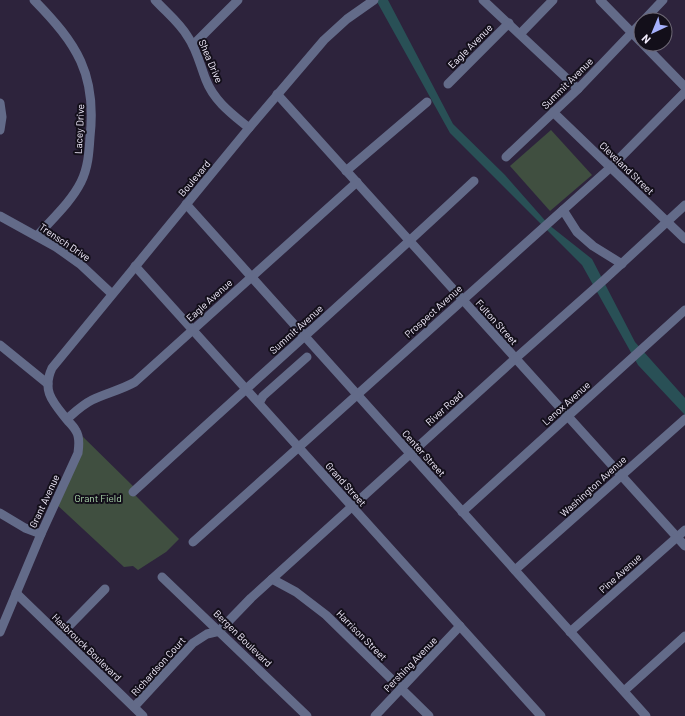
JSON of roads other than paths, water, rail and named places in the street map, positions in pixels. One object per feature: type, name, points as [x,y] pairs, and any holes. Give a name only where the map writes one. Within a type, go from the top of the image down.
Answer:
[{"type":"street","name":"Lacey Drive","points":[[34,0],[58,25],[76,50],[87,79],[92,110],[88,160],[81,181],[70,198],[37,236]]},
{"type":"street","name":"Shea Drive","points":[[155,0],[180,26],[193,45],[206,80],[212,91],[227,109],[249,128]]},
{"type":"street","points":[[193,45],[238,0]]},
{"type":"street","name":"Boulevard","points":[[48,384],[52,368],[277,94],[334,29],[373,0]]},
{"type":"street","points":[[483,0],[578,89]]},
{"type":"street","points":[[520,34],[553,0]]},
{"type":"street","points":[[600,0],[631,32]]},
{"type":"street","points":[[652,12],[663,0]]},
{"type":"street","name":"Eagle Avenue","points":[[448,84],[509,23]]},
{"type":"street","name":"Summit Avenue","points":[[506,158],[578,89],[631,32]]},
{"type":"street","points":[[651,52],[685,87]]},
{"type":"street","name":"Prospect Avenue","points":[[193,542],[462,299],[539,232],[610,167],[685,92]]},
{"type":"street","name":"Fulton Street","points":[[277,94],[685,546]]},
{"type":"street","points":[[346,171],[427,102]]},
{"type":"street","points":[[0,103],[2,117],[0,130]]},
{"type":"street","name":"Cleveland Street","points":[[553,112],[685,239]]},
{"type":"street","name":"Summit Avenue","points":[[133,492],[410,241],[474,181]]},
{"type":"street","name":"Eagle Avenue","points":[[67,419],[91,401],[135,382],[357,182]]},
{"type":"street","name":"Center Street","points":[[186,204],[646,716]]},
{"type":"street","name":"River Road","points":[[220,631],[251,598],[622,264],[685,205]]},
{"type":"street","points":[[563,210],[577,232],[593,246],[622,264]]},
{"type":"street","name":"Trensch Drive","points":[[0,216],[37,236],[80,264],[112,294]]},
{"type":"street","name":"Grand Street","points":[[135,266],[541,716]]},
{"type":"street","name":"Lenox Avenue","points":[[462,512],[685,310]]},
{"type":"street","points":[[0,345],[48,384]]},
{"type":"street","points":[[284,355],[295,368]]},
{"type":"street","points":[[259,403],[263,396],[308,357]]},
{"type":"street","name":"Grant Avenue","points":[[0,632],[41,534],[78,453],[78,436],[76,430],[52,401],[49,395],[48,384]]},
{"type":"street","name":"Washington Avenue","points":[[515,570],[685,419]]},
{"type":"street","points":[[0,513],[25,528],[41,534]]},
{"type":"street","name":"Pine Avenue","points":[[570,632],[685,530]]},
{"type":"street","name":"Bergen Boulevard","points":[[162,576],[307,716]]},
{"type":"street","name":"Harrison Street","points":[[272,579],[296,592],[322,611],[429,716]]},
{"type":"street","points":[[60,636],[105,589]]},
{"type":"street","name":"Hasbrouck Boulevard","points":[[16,593],[143,716]]},
{"type":"street","name":"Pershing Avenue","points":[[375,716],[460,626]]},
{"type":"street","name":"Richardson Court","points":[[134,708],[193,643],[207,634],[220,631]]},
{"type":"street","points":[[624,691],[685,636]]},
{"type":"park label","name":"Grant Field","points":[[98,498]]}]
